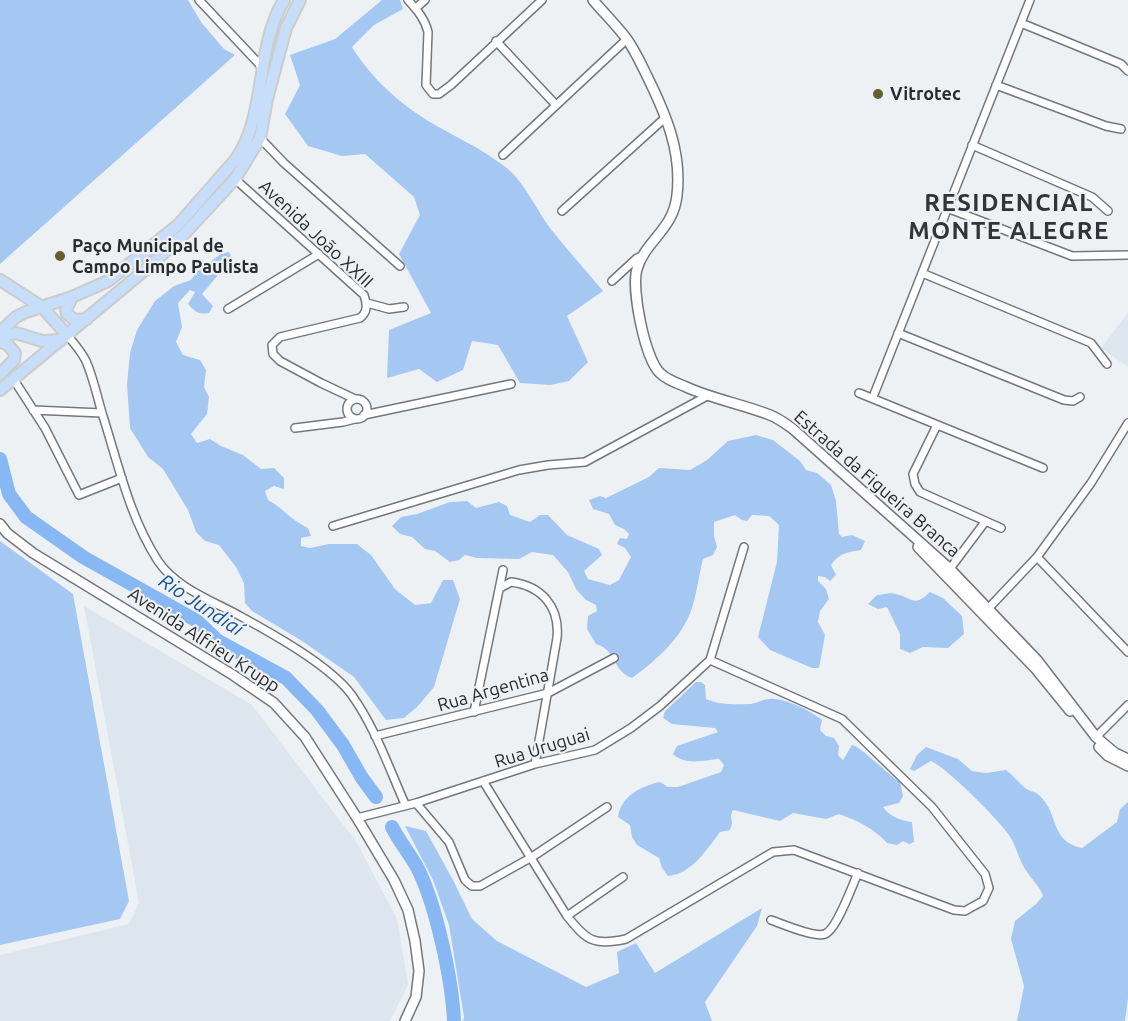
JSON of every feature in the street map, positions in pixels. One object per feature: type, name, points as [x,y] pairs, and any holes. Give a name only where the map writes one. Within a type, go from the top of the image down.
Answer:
[{"type":"main road","points":[[0,334],[26,312],[72,297],[108,281],[178,225],[236,159],[244,147],[258,98],[262,67],[273,26],[284,0]]},
{"type":"main road","points":[[0,390],[87,319],[185,233],[235,179],[260,138],[286,28],[300,0]]},
{"type":"main road","name":"Estrada da Figueira Branca","points":[[593,0],[627,39],[636,53],[666,117],[676,150],[678,194],[674,212],[644,255],[637,269],[635,285],[647,349],[652,363],[661,374],[706,396],[771,415],[794,429],[894,518],[1037,660],[1096,737],[1115,753],[1128,759]]},
{"type":"main road","points":[[262,67],[273,77]]},
{"type":"main road","points":[[0,280],[42,307],[64,337]]},
{"type":"main road","points":[[72,297],[66,310],[67,314],[75,320],[87,319]]},
{"type":"main road","points":[[0,334],[16,333],[42,342],[64,337]]},
{"type":"main road","points":[[0,342],[7,344],[15,353],[14,360],[0,374]]},
{"type":"main road","name":"Avenida Alfrieu Krupp","points":[[0,524],[33,553],[206,657],[274,703],[304,737],[357,818],[394,880],[408,910],[419,971],[416,997],[405,1021]]},
{"type":"main road","points":[[986,610],[1093,741],[1108,756],[1128,766]]},
{"type":"street","points":[[199,0],[262,67]]},
{"type":"street","points":[[408,0],[427,25],[426,85],[433,94],[439,94],[451,85],[542,0]]},
{"type":"street","points":[[416,8],[425,0]]},
{"type":"street","points":[[873,397],[1029,0]]},
{"type":"street","points":[[1021,23],[1121,64],[1128,71]]},
{"type":"street","points":[[503,155],[627,39]]},
{"type":"street","points":[[496,41],[556,105]]},
{"type":"street","points":[[996,85],[1106,126],[1121,129]]},
{"type":"street","points":[[562,211],[666,117]]},
{"type":"street","points":[[260,138],[284,163],[400,266]]},
{"type":"street","points":[[972,145],[1092,197],[1108,211]]},
{"type":"street","name":"Avenida João XXIII","points":[[235,179],[360,290],[367,303],[364,315],[360,318],[280,337],[272,345],[273,354],[280,361],[355,399]]},
{"type":"street","points":[[947,208],[1072,256],[1128,255]]},
{"type":"street","points":[[228,309],[319,254]]},
{"type":"street","points":[[612,281],[630,263],[644,255]]},
{"type":"street","points":[[922,273],[1091,343],[1107,364]]},
{"type":"street","points":[[367,303],[388,309],[404,308]]},
{"type":"street","points":[[898,333],[1064,400],[1073,401],[1080,397]]},
{"type":"street","points":[[64,337],[86,361],[134,516],[159,563],[176,580],[297,650],[335,678],[351,694],[375,736],[405,804]]},
{"type":"street","points":[[15,380],[45,428],[79,495],[122,478]]},
{"type":"street","points":[[295,428],[336,422],[511,384]]},
{"type":"street","name":"Avenida João XXIII","points":[[334,390],[347,408]]},
{"type":"street","points":[[859,393],[1043,468]]},
{"type":"street","points":[[333,526],[519,470],[585,462],[706,396]]},
{"type":"street","points":[[336,422],[351,400],[355,399],[365,404],[364,415]]},
{"type":"street","points":[[347,408],[349,416],[355,418]]},
{"type":"street","points":[[33,410],[102,413]]},
{"type":"street","points":[[986,610],[1037,557],[1091,483],[1128,423]]},
{"type":"street","points":[[937,425],[913,474],[915,484],[920,492],[1001,528]]},
{"type":"street","points":[[948,572],[985,522]]},
{"type":"street","points":[[483,781],[567,916],[584,935],[595,942],[608,943],[626,939],[774,852],[794,850],[954,910],[965,911],[983,901],[989,888],[985,874],[932,807],[842,719],[710,660],[744,547]]},
{"type":"street","points":[[1037,557],[1128,652]]},
{"type":"street","points":[[474,712],[503,570]]},
{"type":"street","points":[[500,588],[512,582],[536,589],[549,602],[558,627],[535,764]]},
{"type":"street","name":"Rua Argentina","points":[[375,736],[548,693],[614,658]]},
{"type":"street","name":"Rua Uruguai","points":[[357,818],[416,803],[535,764],[595,750],[632,728],[660,706],[710,660]]},
{"type":"street","points":[[1096,737],[1128,705]]},
{"type":"street","points":[[416,803],[449,842],[465,880],[472,886],[480,886],[532,858],[607,807]]},
{"type":"street","points":[[771,920],[816,934],[824,934],[833,928],[858,873]]},
{"type":"street","points":[[567,916],[623,877]]},
{"type":"shaded area","points":[[0,0],[188,0],[201,22],[224,49],[235,55],[0,264]]},
{"type":"shaded area","points":[[382,0],[400,0],[403,9],[374,25],[352,47],[359,58],[386,89],[408,107],[489,155],[508,169],[526,190],[550,228],[603,291],[567,316],[588,362],[569,381],[550,385],[520,383],[498,345],[472,341],[463,370],[437,382],[419,369],[387,378],[389,330],[431,313],[399,254],[420,215],[414,197],[365,154],[342,156],[308,146],[285,114],[300,85],[290,55],[335,39]]},
{"type":"shaded area","points":[[229,252],[231,256],[225,267],[202,294],[213,306],[209,313],[197,312],[188,304],[195,292],[190,290],[178,303],[182,327],[176,342],[183,355],[200,360],[206,370],[204,387],[209,397],[207,414],[191,434],[197,443],[210,439],[243,455],[261,469],[274,468],[284,478],[284,489],[274,486],[265,491],[268,500],[308,528],[311,536],[301,538],[301,546],[310,548],[329,544],[357,544],[371,555],[395,589],[415,605],[431,603],[443,580],[453,580],[460,599],[434,687],[404,718],[386,720],[354,677],[302,641],[252,611],[245,603],[244,583],[236,567],[219,545],[205,541],[196,532],[188,510],[163,469],[148,457],[130,428],[127,384],[130,353],[137,330],[155,301],[174,286],[191,280],[197,271],[221,254]]},
{"type":"shaded area","points":[[1128,313],[1128,367],[1101,348]]},
{"type":"shaded area","points":[[756,435],[773,440],[800,461],[806,470],[817,473],[831,485],[836,501],[839,534],[842,537],[852,535],[865,541],[861,550],[844,554],[834,561],[831,565],[836,575],[830,581],[818,576],[818,581],[826,589],[829,599],[820,611],[818,622],[825,635],[819,668],[812,668],[770,650],[758,637],[777,562],[779,525],[769,516],[752,515],[747,521],[735,515],[714,522],[717,547],[713,555],[703,559],[688,619],[668,648],[632,678],[621,671],[608,651],[596,644],[587,629],[588,616],[597,611],[596,605],[586,600],[576,589],[568,572],[553,555],[532,552],[519,559],[477,558],[465,555],[459,560],[450,562],[435,551],[425,549],[412,537],[400,534],[392,526],[401,517],[417,514],[450,502],[467,501],[476,508],[499,502],[507,506],[510,515],[530,522],[540,515],[548,515],[567,535],[599,549],[602,555],[584,571],[588,579],[610,585],[619,580],[631,557],[625,548],[617,544],[620,538],[627,539],[629,534],[615,525],[609,514],[593,509],[589,500],[600,496],[606,498],[649,477],[659,468],[690,470],[707,460],[728,441]]},
{"type":"shaded area","points":[[0,541],[73,594],[129,901],[120,919],[0,945]]},
{"type":"shaded area","points":[[930,592],[943,598],[962,616],[964,634],[948,648],[923,647],[910,653],[900,649],[900,634],[887,607],[878,609],[868,604],[877,595],[894,593],[917,601]]},
{"type":"shaded area","points":[[84,606],[252,705],[357,843],[397,919],[408,985],[390,1021],[0,1021],[0,955],[129,924],[139,903]]},
{"type":"shaded area","points":[[696,682],[705,685],[706,699],[710,701],[726,704],[751,704],[775,699],[800,706],[822,720],[820,730],[826,736],[834,738],[839,746],[838,755],[843,760],[852,745],[900,782],[903,796],[899,803],[883,807],[896,818],[912,822],[914,842],[909,844],[903,841],[897,845],[887,843],[877,833],[839,814],[826,819],[793,813],[780,821],[733,810],[730,830],[720,832],[692,866],[668,876],[659,858],[637,845],[632,837],[630,825],[618,817],[623,803],[639,789],[660,782],[668,787],[678,787],[721,772],[724,765],[719,759],[689,761],[673,754],[677,746],[718,732],[715,728],[672,724],[663,718],[665,711]]},
{"type":"shaded area","points":[[926,747],[958,759],[972,771],[986,773],[1006,770],[1025,788],[1046,802],[1059,833],[1064,839],[1082,848],[1117,822],[1120,809],[1128,802],[1128,998],[1125,1021],[1017,1021],[1024,986],[1011,939],[1015,921],[1043,896],[1027,873],[1009,835],[972,795],[931,761],[914,771],[910,769],[917,755]]},
{"type":"shaded area","points":[[405,826],[426,831],[472,919],[497,941],[586,987],[619,973],[617,952],[636,943],[655,973],[762,908],[757,926],[705,1002],[712,1021],[463,1021],[449,925],[433,880]]},
{"type":"waterway","name":"Rio Jundiaí","points":[[0,459],[9,494],[26,517],[83,557],[197,621],[218,641],[286,678],[317,710],[343,745],[376,797]]},
{"type":"waterway","name":"Rio Jundiaí","points":[[392,827],[417,867],[431,901],[446,964],[454,1021]]},
{"type":"place","name":"Vitrotec","points":[[878,94]]},
{"type":"place","name":"Paço Municipal de Campo Limpo Paulista","points":[[60,256]]},
{"type":"district","name":"RESIDENCIAL MONTE ALEGRE","points":[[1009,217]]}]
